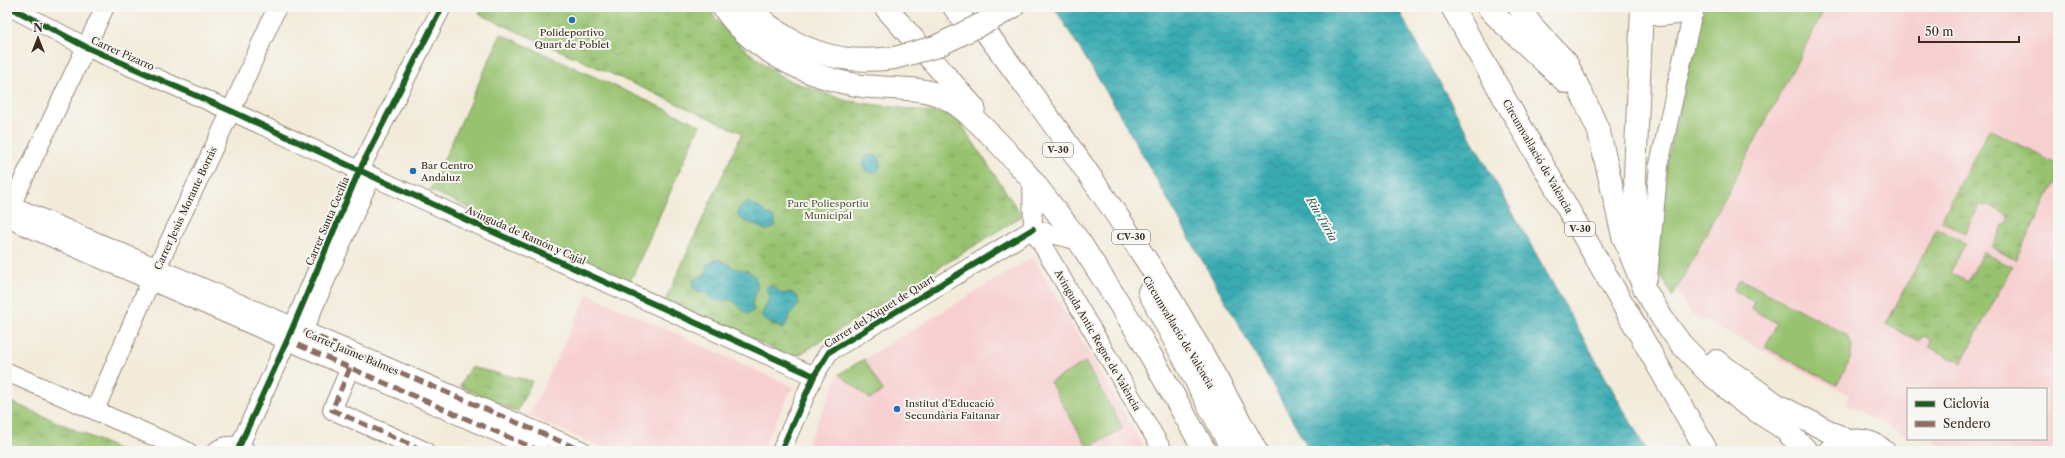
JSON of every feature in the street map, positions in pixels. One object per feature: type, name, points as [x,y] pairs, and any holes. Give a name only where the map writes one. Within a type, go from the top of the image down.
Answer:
[{"type":"main road","points":[[723,7],[730,17],[747,34],[768,50],[813,73],[862,86],[917,90],[943,96],[962,108],[1011,156],[1032,180],[1079,241],[1138,333],[1205,451]]},
{"type":"main road","points":[[750,7],[772,28],[796,42],[819,52],[842,58],[870,60],[894,58],[935,46],[973,20],[1013,7]]},
{"type":"main road","points":[[885,7],[1002,141],[1011,156]]},
{"type":"main road","name":"Circumval·lació de València","points":[[1452,7],[1707,451]]},
{"type":"main road","points":[[1488,7],[1587,105]]},
{"type":"main road","points":[[1519,7],[1532,26],[1566,62],[1587,105],[1599,132],[1624,236],[1645,290],[1681,344],[1708,372],[1744,403],[1783,428],[1807,451]]},
{"type":"main road","points":[[1642,9],[1635,175],[1637,236],[1648,277],[1666,307],[1723,367],[1839,446],[1864,440],[1872,443],[1884,451]]},
{"type":"main road","name":"Circumval·lació de València","points":[[973,20],[1046,132],[1135,262],[1152,283],[1178,326],[1248,451]]},
{"type":"main road","name":"CV-30","points":[[973,20],[1051,120],[1159,281],[1204,356],[1256,451]]},
{"type":"main road","points":[[1135,262],[1233,451]]},
{"type":"street","name":"Carrer Pizarro","points":[[10,7],[86,47],[231,111]]},
{"type":"street","points":[[8,210],[105,7]]},
{"type":"street","name":"Carrer Jesús Morante Borrás","points":[[95,410],[154,274],[231,111],[277,7]]},
{"type":"street","name":"Carrer Santa Cecília","points":[[245,450],[365,174],[442,7]]},
{"type":"street","points":[[1642,9],[1659,17],[1694,10],[1659,165],[1648,277]]},
{"type":"street","name":"Avinguda de Ramón y Cajal","points":[[231,111],[365,174],[814,376]]},
{"type":"street","points":[[1032,180],[1033,229],[1079,241]]},
{"type":"street","name":"Carrer Jaume Balmes","points":[[8,210],[295,336],[509,437],[583,451]]},
{"type":"street","name":"Carrer del Xiquet de Quart","points":[[781,451],[814,376],[828,352],[1033,229]]},
{"type":"street","name":"Avinguda Antic Regne de València","points":[[1033,229],[1163,451]]},
{"type":"street","name":"Carrer Jaume Balmes","points":[[295,336],[350,368],[540,451]]},
{"type":"street","points":[[350,368],[332,410],[425,451]]},
{"type":"street","points":[[7,372],[186,451]]},
{"type":"street","points":[[216,451],[224,447],[245,450]]},
{"type":"shaded area","points":[[1826,7],[2058,7],[2058,451],[1954,451],[1933,440],[2047,440],[2047,388],[1907,388],[1907,437],[1846,404],[1849,395],[1688,312],[1677,290]]},
{"type":"shaded area","points":[[1033,257],[1146,451],[804,451],[839,374]]},
{"type":"shaded area","points":[[588,294],[793,387],[761,451],[609,451],[529,416]]},
{"type":"green space","name":"Parc Poliesportiu Municipal","points":[[483,7],[710,7],[714,17],[748,52],[785,79],[847,101],[955,115],[1022,216],[794,358],[665,301],[742,133],[479,14]]},
{"type":"green space","points":[[1701,7],[1826,7],[1673,296],[1660,275],[1658,264],[1667,164]]},
{"type":"green space","points":[[501,34],[700,125],[630,282],[430,190]]},
{"type":"green space","points":[[1989,129],[2058,165],[2058,177],[2015,260],[1992,247],[2003,225],[2005,226],[2010,217],[1987,204],[1985,206],[1980,204],[1965,233],[1941,221]]},
{"type":"green space","points":[[1937,228],[1966,243],[1950,273],[1968,282],[1983,252],[2012,267],[1961,363],[1929,347],[1931,341],[1927,337],[1922,336],[1918,341],[1886,324]]},
{"type":"green space","points":[[1740,279],[1846,334],[1852,344],[1851,357],[1837,385],[1765,347],[1777,323],[1751,309],[1754,302],[1734,290]]},
{"type":"green space","points":[[864,359],[883,391],[870,399],[839,374]]},
{"type":"green space","points":[[1085,362],[1123,428],[1088,448],[1050,382]]},
{"type":"green space","points":[[470,367],[532,381],[517,412],[460,386]]},
{"type":"green space","points":[[7,400],[123,451],[7,451]]},
{"type":"water","name":"Riu Túria","points":[[1054,7],[1397,7],[1647,451],[1310,451],[1112,101]]},
{"type":"water","points":[[868,155],[876,155],[881,160],[879,171],[876,173],[868,173],[863,168],[863,160]]},
{"type":"water","points":[[748,202],[775,219],[775,226],[769,230],[765,230],[740,218],[738,216],[738,209]]},
{"type":"water","points":[[718,259],[735,268],[748,271],[755,277],[757,281],[757,289],[752,302],[754,310],[748,314],[734,302],[712,300],[705,292],[699,292],[693,288],[693,280],[706,274],[707,264]]},
{"type":"water","points":[[768,286],[772,286],[783,294],[791,292],[798,297],[799,304],[790,315],[783,330],[761,317],[770,295],[766,290]]},
{"type":"marked path","points":[[304,331],[583,451]]},
{"type":"marked path","points":[[298,345],[540,451]]},
{"type":"marked path","points":[[350,368],[332,410],[425,451]]},
{"type":"cycle path","points":[[10,7],[86,47],[231,111],[469,221],[814,376]]},
{"type":"cycle path","points":[[239,447],[287,341],[359,171],[442,7]]},
{"type":"cycle path","points":[[781,451],[814,376],[829,352],[1033,229]]},
{"type":"place","name":"Polideportivo Quart de Poblet","points":[[572,20]]},
{"type":"place","name":"Bar Centro Andaluz","points":[[413,171]]},
{"type":"place","name":"Institut d'Educació Secundària Faitanar","points":[[897,409]]}]
